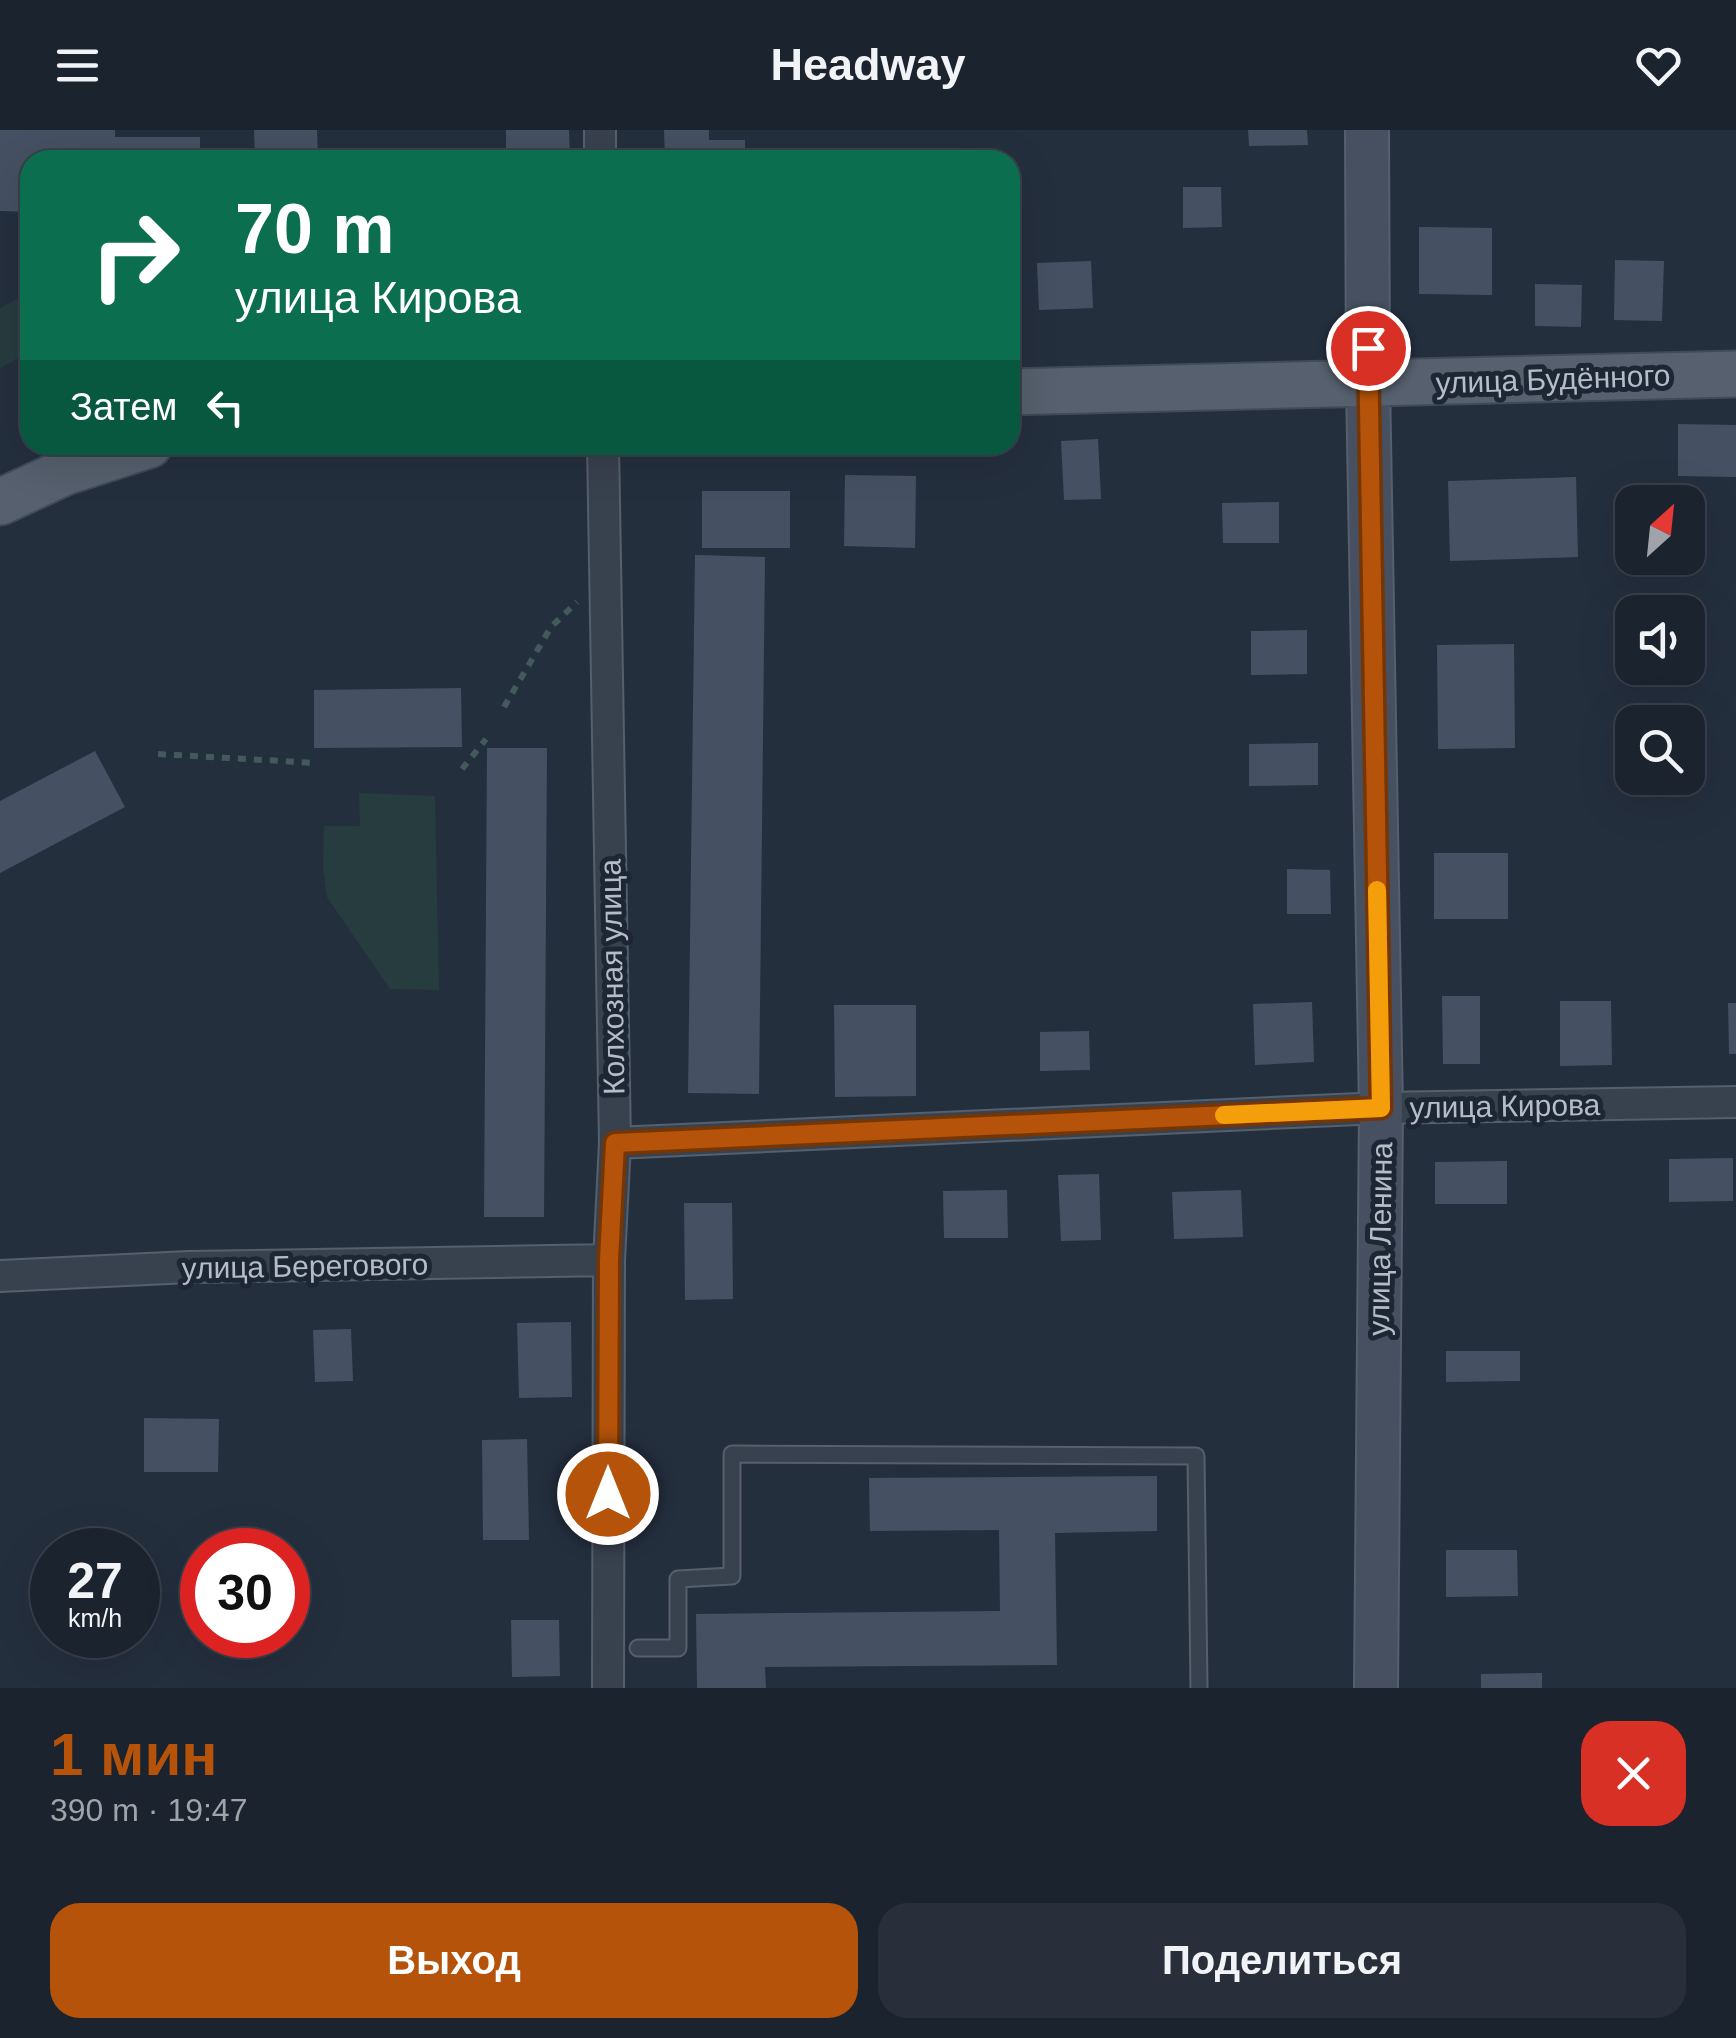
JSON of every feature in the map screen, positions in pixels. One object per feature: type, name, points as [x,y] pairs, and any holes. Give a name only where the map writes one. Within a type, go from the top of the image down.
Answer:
[{"type":"main road","name":"улица Будённого","points":[[1020,392],[1736,374]]},
{"type":"main road","points":[[0,502],[65,472],[118,455]]},
{"type":"street","name":"улица Ленина","points":[[1367,130],[1381,1108],[1376,1688]]},
{"type":"street","name":"Колхозная улица","points":[[603,455],[605,576],[596,734],[615,1143],[609,1260],[608,1688]]},
{"type":"street","name":"улица Кирова","points":[[615,1143],[1381,1108],[1736,1102]]},
{"type":"street","name":"улица Берегового","points":[[0,1276],[188,1267],[609,1260]]},
{"type":"lane","points":[[638,1648],[678,1648],[678,1579],[732,1576],[732,1454],[1196,1456],[1199,1688]]},
{"type":"path","points":[[504,706],[551,627],[605,576]]},
{"type":"path","points":[[462,769],[486,739]]},
{"type":"path","points":[[158,754],[316,763]]},
{"type":"green space","points":[[20,297],[20,357],[0,368],[0,308]]},
{"type":"green space","points":[[359,793],[435,796],[439,990],[390,989],[327,897],[324,826],[360,826]]},
{"type":"building","points":[[0,130],[115,130],[115,137],[200,137],[200,150],[20,150],[20,212],[0,211]]},
{"type":"building","points":[[254,130],[317,130],[318,150],[255,150]]},
{"type":"building","points":[[506,130],[569,130],[570,150],[506,150]]},
{"type":"building","points":[[664,130],[709,130],[709,140],[745,140],[745,150],[665,150]]},
{"type":"building","points":[[1248,130],[1307,130],[1308,145],[1249,146]]},
{"type":"building","points":[[1183,187],[1221,187],[1222,227],[1183,228]]},
{"type":"building","points":[[1419,227],[1492,228],[1492,295],[1419,294]]},
{"type":"building","points":[[1615,260],[1664,261],[1662,321],[1614,320]]},
{"type":"building","points":[[1091,261],[1093,308],[1039,310],[1037,263]]},
{"type":"building","points":[[1535,284],[1582,285],[1581,327],[1535,326]]},
{"type":"building","points":[[1678,424],[1736,425],[1736,477],[1678,476]]},
{"type":"building","points":[[1098,439],[1101,499],[1064,500],[1061,441]]},
{"type":"building","points":[[845,475],[916,476],[915,548],[844,546]]},
{"type":"building","points":[[1576,477],[1578,557],[1450,561],[1448,481]]},
{"type":"building","points":[[702,491],[790,491],[790,548],[702,548]]},
{"type":"building","points":[[1279,502],[1279,543],[1223,543],[1222,503]]},
{"type":"building","points":[[695,555],[765,557],[759,1094],[688,1093]]},
{"type":"building","points":[[1307,630],[1307,674],[1251,675],[1251,631]]},
{"type":"building","points":[[1514,644],[1515,748],[1438,749],[1437,645]]},
{"type":"building","points":[[461,688],[462,747],[314,748],[314,690]]},
{"type":"building","points":[[1318,743],[1318,785],[1249,786],[1249,744]]},
{"type":"building","points":[[487,748],[547,748],[544,1217],[484,1217]]},
{"type":"building","points":[[95,751],[125,807],[0,873],[0,801]]},
{"type":"building","points":[[1434,853],[1508,853],[1508,919],[1434,919]]},
{"type":"building","points":[[1287,869],[1330,870],[1331,914],[1287,914]]},
{"type":"building","points":[[1442,996],[1480,996],[1480,1064],[1443,1064]]},
{"type":"building","points":[[1560,1001],[1611,1001],[1612,1065],[1560,1066]]},
{"type":"building","points":[[1312,1002],[1314,1062],[1255,1065],[1253,1004]]},
{"type":"building","points":[[1728,1003],[1736,1003],[1736,1054],[1729,1054]]},
{"type":"building","points":[[834,1005],[916,1005],[916,1096],[835,1097]]},
{"type":"building","points":[[1089,1031],[1090,1070],[1040,1071],[1040,1032]]},
{"type":"building","points":[[1733,1158],[1733,1201],[1669,1202],[1669,1159]]},
{"type":"building","points":[[1507,1161],[1507,1204],[1435,1204],[1435,1162]]},
{"type":"building","points":[[1099,1174],[1101,1240],[1061,1241],[1058,1175]]},
{"type":"building","points":[[1007,1190],[1008,1238],[944,1238],[943,1191]]},
{"type":"building","points":[[1241,1190],[1243,1237],[1174,1239],[1172,1192]]},
{"type":"building","points":[[684,1203],[732,1203],[733,1299],[685,1300]]},
{"type":"building","points":[[571,1322],[572,1397],[519,1398],[517,1323]]},
{"type":"building","points":[[351,1329],[353,1381],[315,1382],[313,1330]]},
{"type":"building","points":[[1446,1351],[1520,1351],[1520,1381],[1446,1382]]},
{"type":"building","points":[[144,1418],[219,1419],[218,1472],[144,1472]]},
{"type":"building","points":[[527,1439],[529,1540],[483,1540],[482,1440]]},
{"type":"building","points":[[1157,1476],[1157,1531],[1055,1533],[1057,1665],[765,1667],[766,1688],[697,1688],[696,1614],[1000,1611],[999,1530],[870,1531],[869,1478]]},
{"type":"building","points":[[1446,1550],[1517,1550],[1518,1596],[1446,1597]]},
{"type":"building","points":[[511,1620],[559,1620],[560,1676],[512,1677]]},
{"type":"building","points":[[1542,1673],[1542,1688],[1481,1688],[1481,1674]]},
{"type":"slow traffic","points":[[1224,1115],[1381,1108],[1377,890]]},
{"type":"route","points":[[608,1494],[609,1260],[615,1143],[1381,1108],[1368,348]]}]
